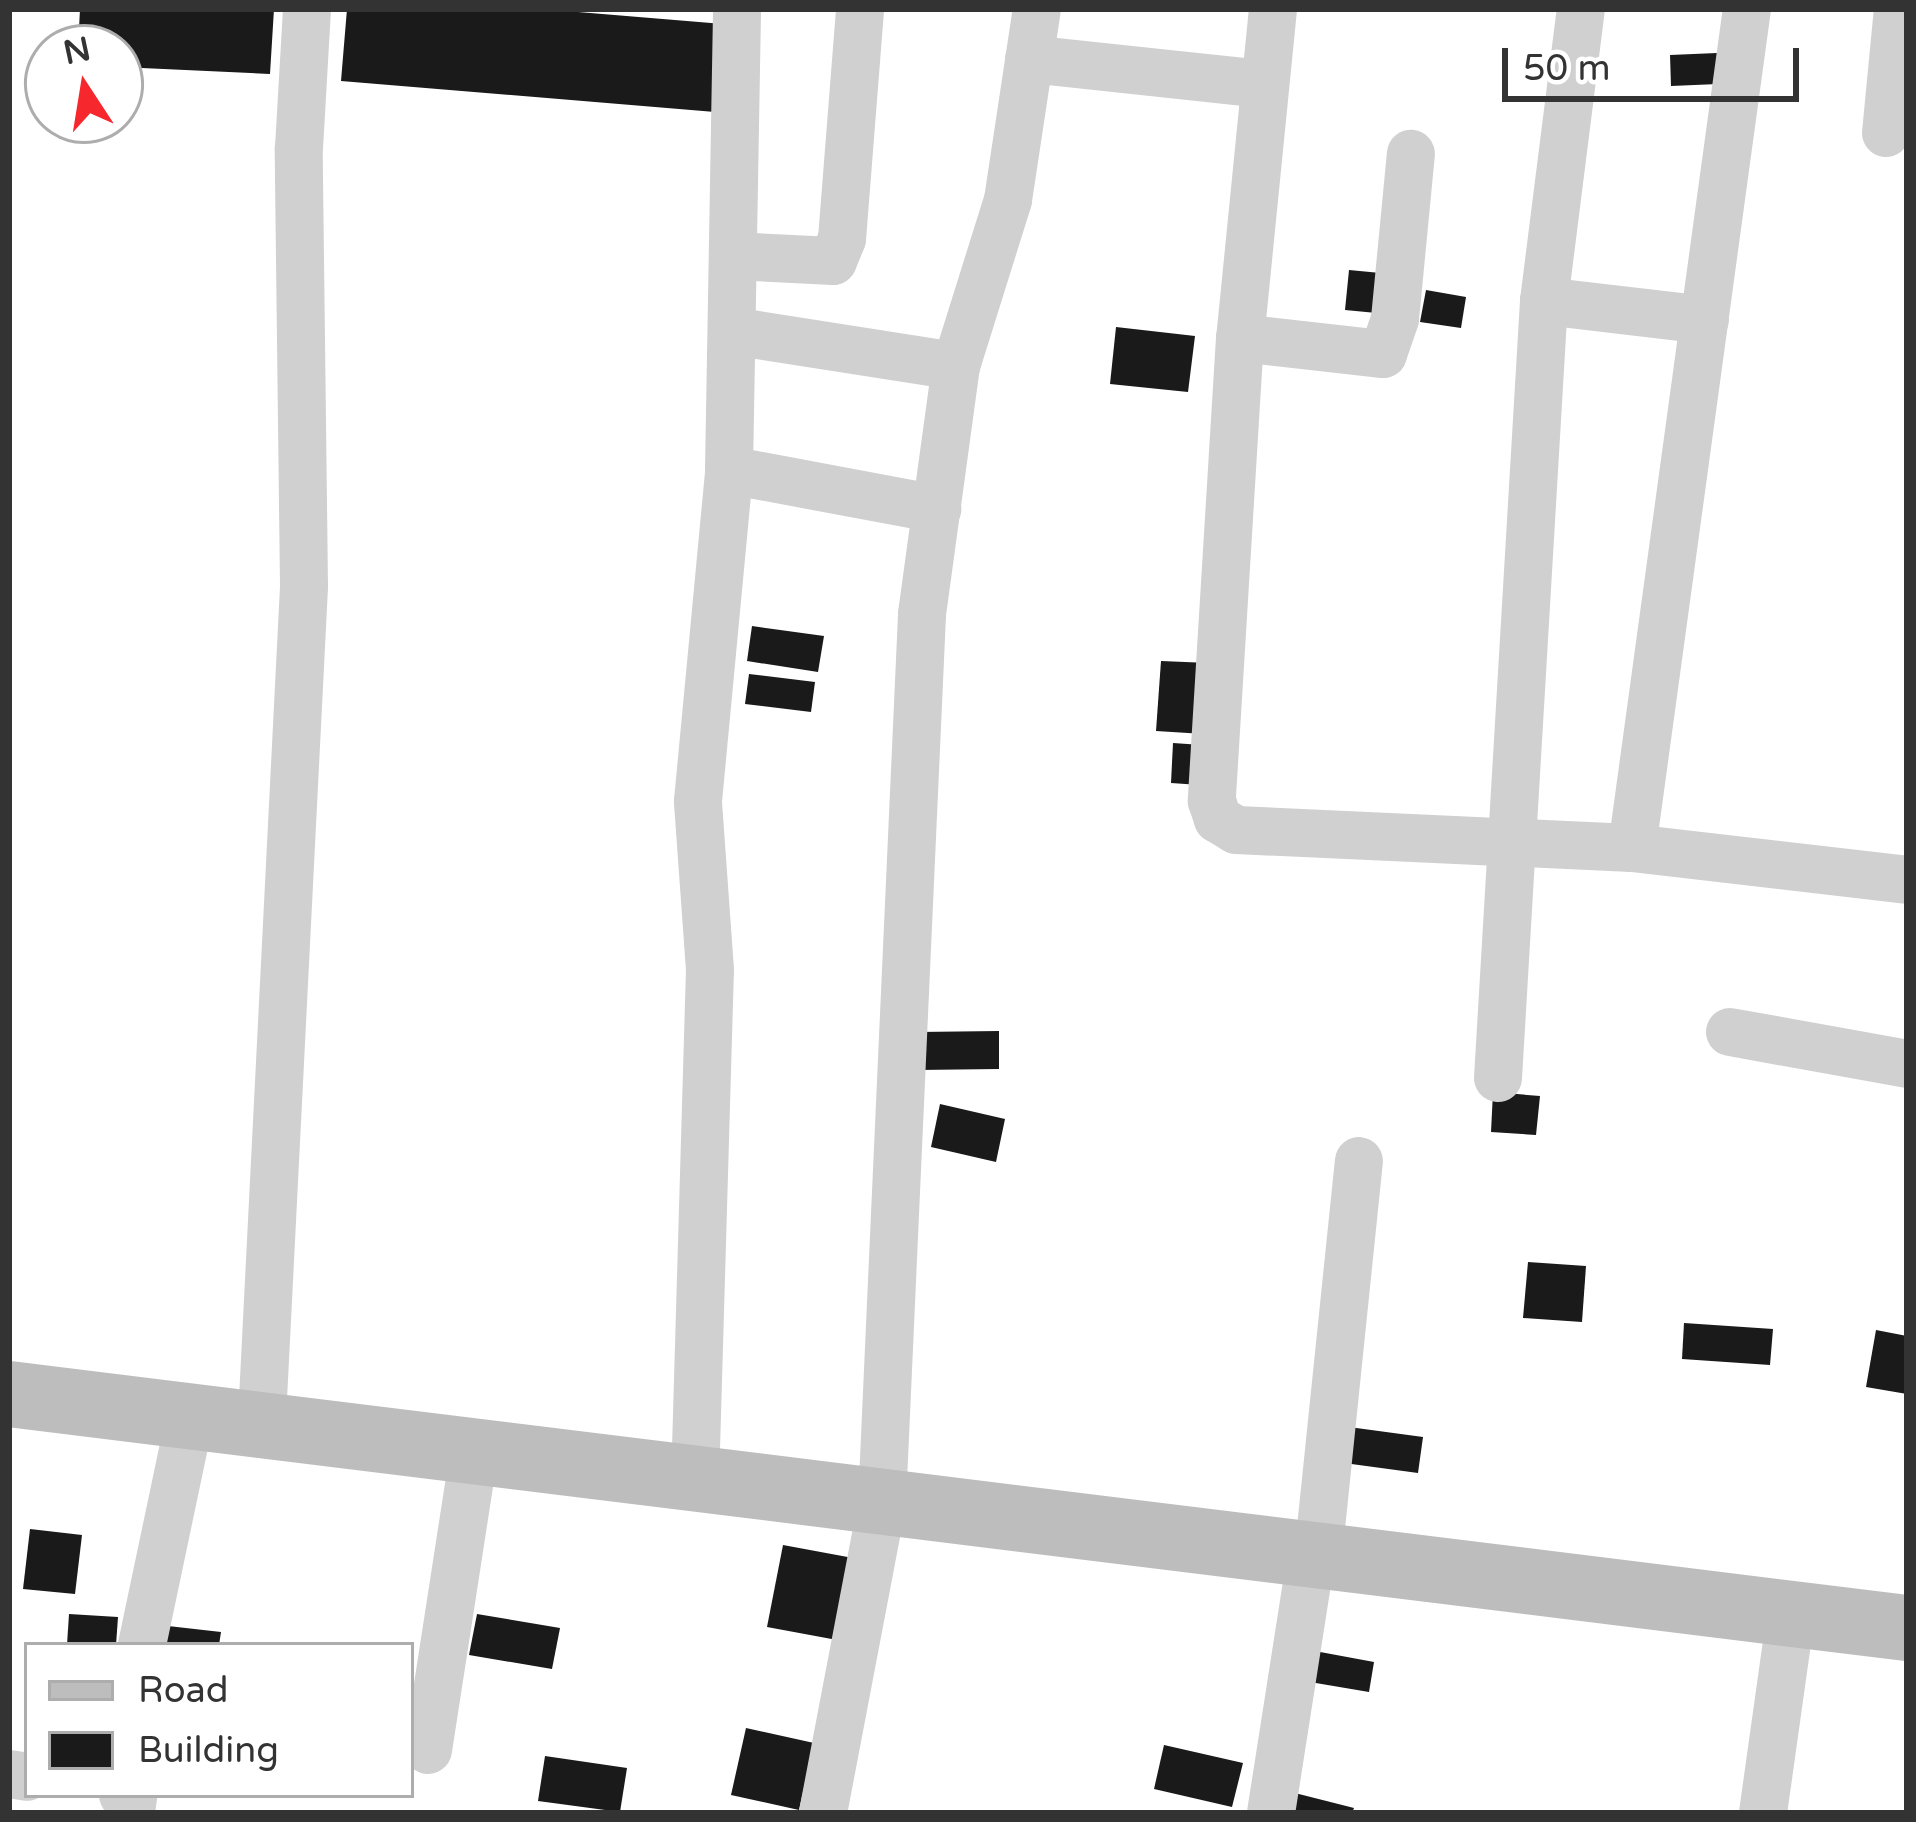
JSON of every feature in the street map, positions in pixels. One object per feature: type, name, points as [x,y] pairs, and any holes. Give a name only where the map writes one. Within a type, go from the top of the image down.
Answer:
[{"type":"main road","points":[[9,1394],[262,1419],[695,1483],[1907,1628]]},
{"type":"street","points":[[262,1419],[304,586],[299,148],[307,9]]},
{"type":"street","points":[[695,1483],[710,970],[698,801],[729,470],[737,9]]},
{"type":"street","points":[[733,256],[832,261],[842,239],[860,9]]},
{"type":"street","points":[[823,1813],[882,1503],[922,614],[956,366],[1008,200],[1037,9]]},
{"type":"street","points":[[1273,9],[1240,338],[1212,801],[1218,819],[1236,830],[1632,848],[1907,880]]},
{"type":"street","points":[[1498,1078],[1544,301],[1581,9]]},
{"type":"street","points":[[1632,848],[1748,9]]},
{"type":"street","points":[[1886,133],[1898,9]]},
{"type":"street","points":[[1029,59],[1262,84]]},
{"type":"street","points":[[1240,338],[1383,354],[1396,319],[1411,154]]},
{"type":"street","points":[[1544,301],[1705,320]]},
{"type":"street","points":[[732,331],[956,366]]},
{"type":"street","points":[[729,470],[937,509]]},
{"type":"street","points":[[1730,1032],[1907,1064]]},
{"type":"street","points":[[1270,1813],[1314,1557],[1359,1161]]},
{"type":"street","points":[[143,1642],[191,1413]]},
{"type":"street","points":[[428,1750],[474,1452]]},
{"type":"street","points":[[1763,1813],[1792,1614]]},
{"type":"building","points":[[80,9],[274,9],[270,74],[144,68],[144,24],[79,24]]},
{"type":"building","points":[[347,9],[542,9],[723,24],[715,112],[341,81]]},
{"type":"building","points":[[1717,53],[1718,84],[1671,86],[1670,55]]},
{"type":"building","points":[[1349,270],[1391,274],[1387,314],[1345,310]]},
{"type":"building","points":[[1426,290],[1466,297],[1461,328],[1420,322]]},
{"type":"building","points":[[1116,327],[1195,336],[1188,392],[1110,384]]},
{"type":"building","points":[[752,626],[824,636],[818,672],[747,661]]},
{"type":"building","points":[[1161,661],[1209,663],[1204,734],[1156,731]]},
{"type":"building","points":[[749,674],[815,682],[811,712],[745,704]]},
{"type":"building","points":[[1173,743],[1202,745],[1200,785],[1171,783]]},
{"type":"building","points":[[999,1031],[999,1069],[918,1070],[918,1032]]},
{"type":"building","points":[[1493,1092],[1540,1096],[1536,1135],[1491,1132]]},
{"type":"building","points":[[940,1104],[1005,1119],[996,1162],[931,1147]]},
{"type":"building","points":[[1528,1262],[1586,1266],[1582,1322],[1523,1318]]},
{"type":"building","points":[[1684,1323],[1773,1329],[1770,1365],[1682,1359]]},
{"type":"building","points":[[1876,1330],[1907,1336],[1907,1394],[1866,1387]]},
{"type":"building","points":[[1349,1427],[1423,1437],[1418,1473],[1344,1463]]},
{"type":"building","points":[[30,1529],[82,1535],[75,1594],[23,1589]]},
{"type":"building","points":[[783,1545],[853,1558],[837,1640],[767,1627]]},
{"type":"building","points":[[69,1614],[118,1617],[116,1642],[67,1642]]},
{"type":"building","points":[[477,1614],[560,1628],[552,1669],[469,1655]]},
{"type":"building","points":[[168,1626],[221,1632],[219,1642],[166,1642]]},
{"type":"building","points":[[1304,1649],[1374,1662],[1369,1692],[1298,1680]]},
{"type":"building","points":[[746,1728],[814,1743],[799,1810],[731,1795]]},
{"type":"building","points":[[1164,1745],[1243,1763],[1232,1807],[1154,1789]]},
{"type":"building","points":[[545,1756],[627,1768],[620,1812],[538,1801]]},
{"type":"building","points":[[1287,1791],[1354,1808],[1352,1813],[1281,1813]]}]
